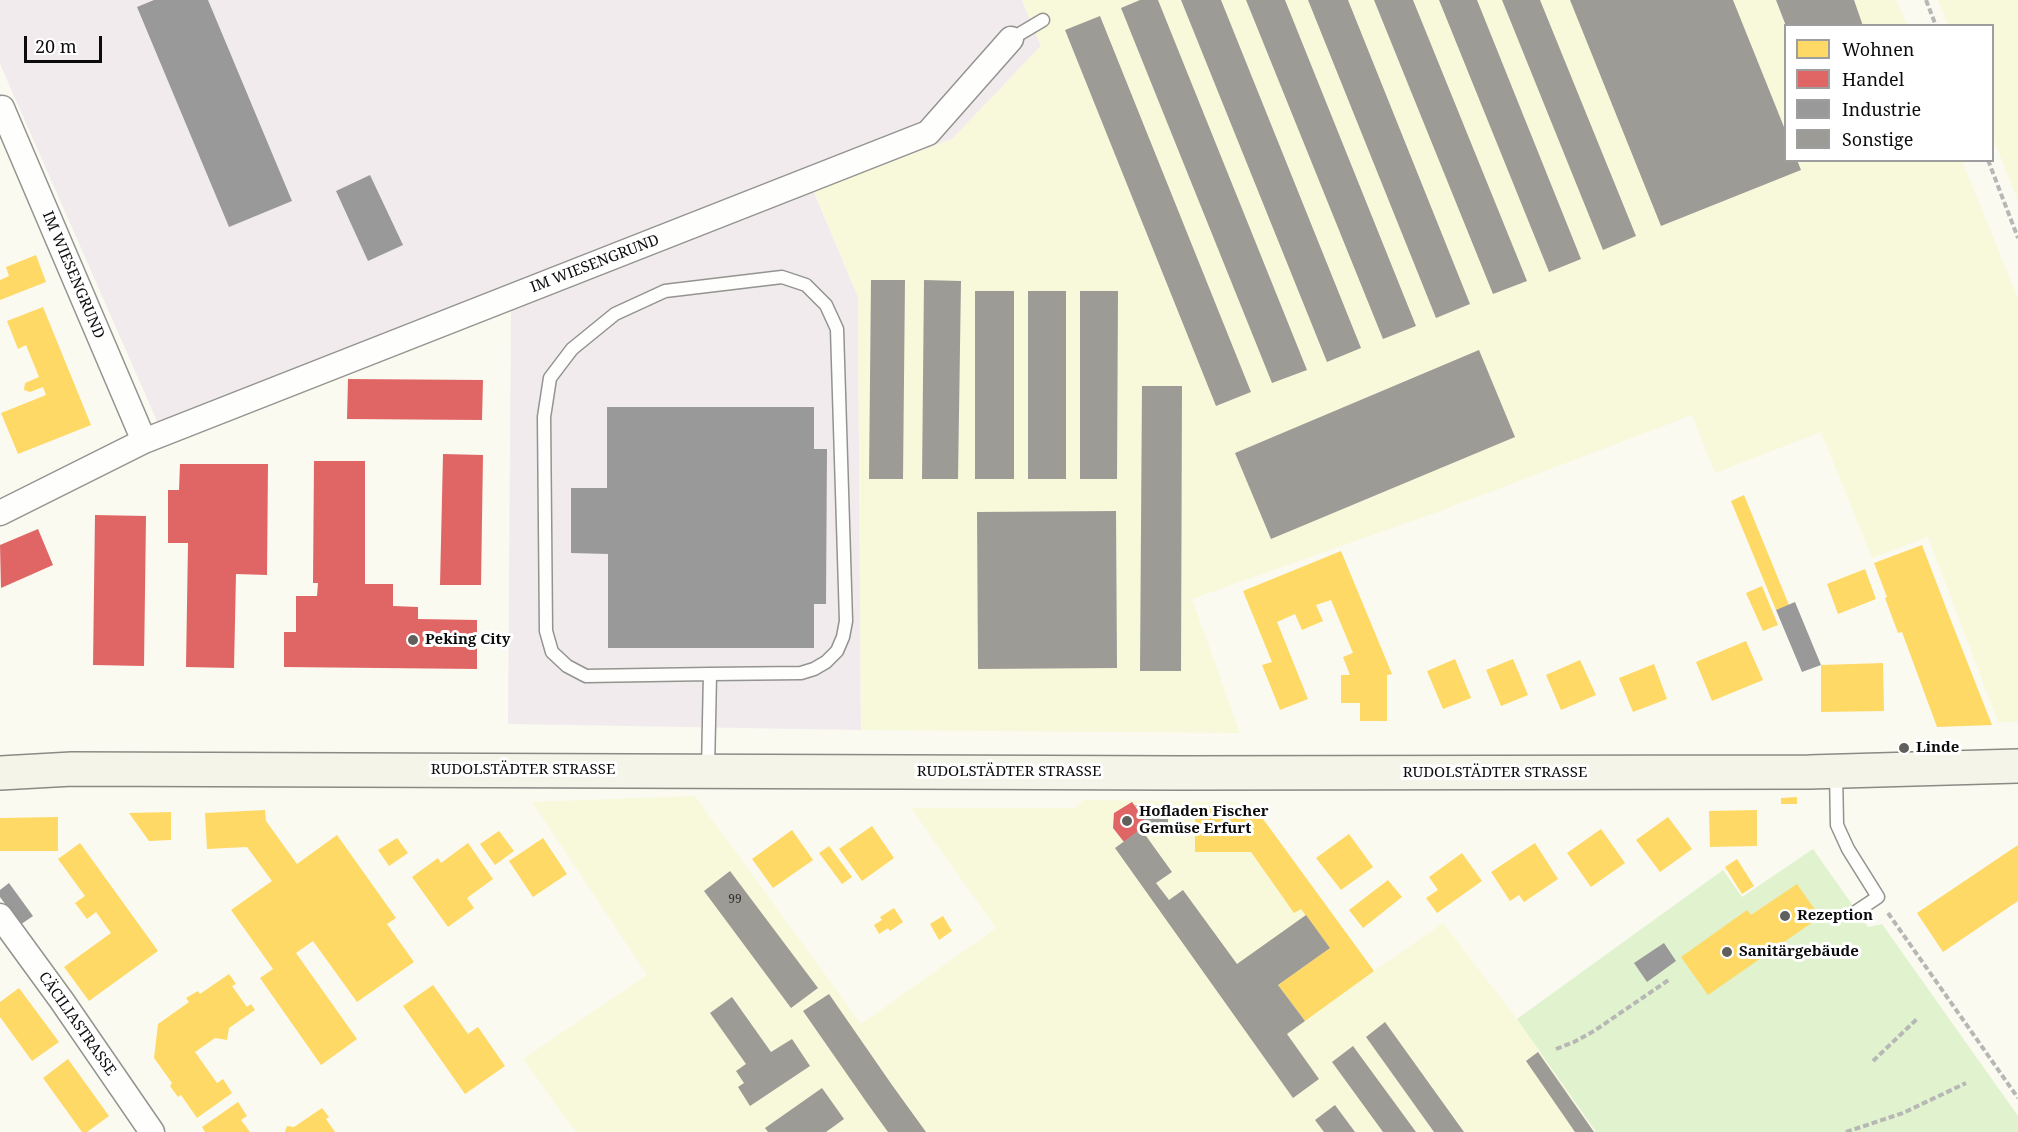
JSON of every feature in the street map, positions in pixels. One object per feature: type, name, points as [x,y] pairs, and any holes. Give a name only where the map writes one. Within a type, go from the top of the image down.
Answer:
[{"type":"street","name":"IM WIESENGRUND","points":[[0,513],[144,441],[928,133],[1011,39]]},
{"type":"street","name":"IM WIESENGRUND","points":[[1,107],[144,441]]},
{"type":"street","name":"RUDOLSTÄDTER STRASSE","points":[[0,773],[72,769],[1192,773],[1836,771],[2018,766]]},
{"type":"street","name":"CÄCILIASTRASSE","points":[[0,916],[152,1132]]},
{"type":"lane","points":[[1011,39],[1043,20]]},
{"type":"lane","points":[[782,277],[806,285],[826,305],[837,329],[846,621],[837,651],[826,662],[814,669],[801,673],[710,674],[586,676],[567,666],[552,652],[546,632],[544,417],[550,378],[572,349],[615,314],[665,291],[782,277]]},
{"type":"lane","points":[[708,772],[710,674]]},
{"type":"lane","points":[[1836,771],[1837,825],[1848,849],[1878,897],[1857,911]]},
{"type":"path","points":[[1926,0],[1935,24]]},
{"type":"path","points":[[1989,162],[2018,238]]},
{"type":"path","points":[[1878,897],[2018,1098]]},
{"type":"path","points":[[1556,1048],[1574,1042],[1594,1031],[1670,979]]},
{"type":"path","points":[[1873,1060],[1918,1018]]},
{"type":"path","points":[[1846,1132],[1903,1113],[1966,1083]]},
{"type":"shaded area","points":[[0,0],[1022,0],[1041,46],[952,139],[814,192],[858,297],[861,730],[508,724],[511,309],[168,446],[0,64]]},
{"type":"green space","points":[[1022,0],[1896,0],[1907,24],[1784,24],[1784,162],[1962,162],[2018,298],[2018,722],[1998,722],[1928,537],[1872,558],[1821,432],[1715,473],[1692,415],[1440,511],[1192,599],[1240,733],[861,730],[858,297],[814,191],[952,139],[1041,46]]},
{"type":"green space","points":[[1938,0],[2018,0],[2018,201],[1994,141],[1994,24],[1948,24]]},
{"type":"green space","points":[[695,796],[861,1024],[996,928],[911,808],[1075,808],[1083,800],[1251,802],[1374,971],[1443,923],[1517,1019],[1595,1132],[576,1132],[523,1059],[647,975],[532,802]]},
{"type":"green space","points":[[1813,849],[1868,927],[1882,924],[2018,1116],[2018,1132],[1596,1132],[1517,1019],[1723,870],[1742,897]]},
{"type":"building: Wohnen","points":[[36,255],[46,282],[0,300],[0,280],[9,276],[6,267]]},
{"type":"building: Wohnen","points":[[43,307],[91,425],[18,454],[1,413],[46,395],[43,387],[30,392],[24,390],[25,383],[39,377],[26,345],[18,349],[7,321]]},
{"type":"building: Wohnen","points":[[1744,495],[1789,605],[1776,610],[1731,501]]},
{"type":"building: Wohnen","points":[[1922,545],[1992,725],[1937,727],[1902,632],[1898,633],[1874,563]]},
{"type":"building: Wohnen","points":[[1341,551],[1392,674],[1387,675],[1387,721],[1360,721],[1360,703],[1341,703],[1341,675],[1350,675],[1343,657],[1353,653],[1331,600],[1316,605],[1323,621],[1302,630],[1295,614],[1277,622],[1308,699],[1280,710],[1262,665],[1272,662],[1243,591]]},
{"type":"building: Wohnen","points":[[1865,569],[1876,599],[1838,614],[1827,584]]},
{"type":"building: Wohnen","points":[[1762,586],[1778,625],[1763,631],[1746,593]]},
{"type":"building: Wohnen","points":[[1746,641],[1763,680],[1712,701],[1696,662]]},
{"type":"building: Wohnen","points":[[1455,659],[1471,698],[1443,709],[1427,671]]},
{"type":"building: Wohnen","points":[[1513,659],[1528,695],[1501,706],[1486,670]]},
{"type":"building: Wohnen","points":[[1580,660],[1596,695],[1561,710],[1546,675]]},
{"type":"building: Wohnen","points":[[1883,663],[1884,711],[1821,712],[1821,665]]},
{"type":"building: Wohnen","points":[[1654,664],[1667,699],[1633,712],[1619,678]]},
{"type":"building: Wohnen","points":[[1797,797],[1797,804],[1781,804],[1781,798]]},
{"type":"building: Wohnen","points":[[1195,807],[1255,808],[1374,971],[1305,1021],[1278,985],[1330,948],[1301,909],[1294,913],[1251,852],[1195,852]]},
{"type":"building: Wohnen","points":[[265,810],[266,821],[297,864],[337,835],[396,918],[387,924],[414,962],[357,1002],[313,941],[296,953],[357,1039],[321,1065],[260,978],[273,969],[231,910],[272,881],[247,847],[207,849],[205,813]]},
{"type":"building: Wohnen","points":[[1757,810],[1757,846],[1710,847],[1709,811]]},
{"type":"building: Wohnen","points":[[171,812],[171,840],[149,841],[129,813]]},
{"type":"building: Wohnen","points":[[58,817],[58,851],[0,851],[0,818]]},
{"type":"building: Wohnen","points":[[1668,817],[1692,849],[1660,872],[1636,840]]},
{"type":"building: Wohnen","points":[[872,826],[894,858],[862,881],[839,849]]},
{"type":"building: Wohnen","points":[[1601,829],[1625,863],[1591,887],[1567,853]]},
{"type":"building: Wohnen","points":[[792,830],[813,860],[773,888],[752,859]]},
{"type":"building: Wohnen","points":[[499,831],[514,851],[495,865],[480,844]]},
{"type":"building: Wohnen","points":[[1349,834],[1373,867],[1341,890],[1316,858]]},
{"type":"building: Wohnen","points":[[397,838],[408,853],[389,866],[378,850]]},
{"type":"building: Wohnen","points":[[543,838],[567,874],[533,897],[509,861]]},
{"type":"building: Wohnen","points":[[80,843],[158,951],[89,1001],[64,967],[111,933],[96,912],[87,919],[75,903],[85,896],[58,859]]},
{"type":"building: Wohnen","points":[[468,843],[493,879],[467,898],[474,908],[448,927],[412,877],[438,858],[441,863]]},
{"type":"building: Wohnen","points":[[1535,843],[1558,879],[1524,902],[1519,895],[1510,901],[1491,872]]},
{"type":"building: Wohnen","points":[[2018,845],[2018,901],[1943,952],[1917,913]]},
{"type":"building: Wohnen","points":[[829,846],[852,877],[842,884],[819,853]]},
{"type":"building: Wohnen","points":[[1462,853],[1482,881],[1437,913],[1426,898],[1438,890],[1429,877]]},
{"type":"building: Wohnen","points":[[1737,859],[1754,886],[1742,894],[1725,867]]},
{"type":"building: Wohnen","points":[[1388,880],[1402,897],[1363,928],[1349,910]]},
{"type":"building: Wohnen","name":"Sanitärgebäude","points":[[1797,884],[1820,917],[1708,995],[1681,957],[1747,910],[1751,915]]},
{"type":"building: Wohnen","points":[[894,908],[903,922],[890,931],[888,928],[879,934],[874,925],[882,920],[880,917]]},
{"type":"building: Wohnen","points":[[943,916],[952,931],[939,940],[930,924]]},
{"type":"building: Wohnen","points":[[229,974],[236,984],[232,986],[247,1007],[251,1004],[255,1010],[229,1028],[227,1040],[215,1038],[195,1052],[217,1083],[223,1079],[232,1093],[197,1118],[181,1095],[178,1097],[170,1086],[172,1083],[154,1058],[158,1024],[189,1002],[186,998],[198,991],[200,994]]},
{"type":"building: Wohnen","points":[[433,985],[468,1034],[478,1027],[505,1066],[465,1094],[403,1006]]},
{"type":"building: Wohnen","points":[[19,988],[59,1042],[32,1061],[0,1017],[0,1002]]},
{"type":"building: Wohnen","points":[[68,1059],[109,1116],[87,1132],[82,1132],[43,1078]]},
{"type":"building: Wohnen","points":[[238,1102],[247,1116],[241,1120],[250,1132],[205,1132],[202,1127]]},
{"type":"building: Wohnen","points":[[322,1108],[329,1117],[326,1119],[335,1132],[285,1132],[287,1126],[294,1127]]},
{"type":"building: Handel","points":[[348,379],[483,380],[482,420],[347,419]]},
{"type":"building: Handel","points":[[443,454],[483,455],[481,585],[440,585]]},
{"type":"building: Handel","points":[[314,461],[365,461],[365,584],[393,584],[393,606],[418,607],[418,619],[477,620],[477,669],[284,667],[284,632],[296,632],[296,596],[317,596],[318,583],[313,583]]},
{"type":"building: Handel","points":[[180,464],[268,464],[267,575],[236,574],[234,668],[186,667],[188,543],[168,543],[168,490],[179,490]]},
{"type":"building: Handel","points":[[95,515],[146,516],[144,666],[93,665]]},
{"type":"building: Handel","points":[[38,529],[53,565],[1,588],[0,545]]},
{"type":"building: Handel","points":[[1132,802],[1148,824],[1124,842],[1113,828],[1114,813]]},
{"type":"building: Industrie","points":[[154,0],[208,0],[292,201],[229,227],[137,7]]},
{"type":"building: Industrie","points":[[370,175],[403,245],[368,261],[336,191]]},
{"type":"building: Industrie","points":[[607,407],[814,407],[814,449],[827,449],[826,604],[814,604],[814,648],[608,648],[608,554],[571,553],[571,488],[607,488]]},
{"type":"building: Industrie","points":[[1795,602],[1821,665],[1802,672],[1776,610]]},
{"type":"building: Industrie","points":[[9,883],[33,916],[20,925],[0,897],[0,890]]},
{"type":"building: Industrie","points":[[1664,943],[1676,961],[1647,982],[1634,963]]},
{"type":"building: Sonstige","points":[[1140,0],[1158,0],[1307,370],[1272,383],[1121,8]]},
{"type":"building: Sonstige","points":[[1181,0],[1221,0],[1361,348],[1327,362]]},
{"type":"building: Sonstige","points":[[1246,0],[1285,0],[1416,326],[1383,339]]},
{"type":"building: Sonstige","points":[[1308,0],[1348,0],[1470,304],[1436,318]]},
{"type":"building: Sonstige","points":[[1374,0],[1413,0],[1527,281],[1493,294]]},
{"type":"building: Sonstige","points":[[1439,0],[1477,0],[1581,259],[1549,272]]},
{"type":"building: Sonstige","points":[[1502,0],[1540,0],[1636,236],[1603,250]]},
{"type":"building: Sonstige","points":[[1570,0],[1733,0],[1784,127],[1784,162],[1798,162],[1801,170],[1661,226]]},
{"type":"building: Sonstige","points":[[1776,0],[1854,0],[1862,24],[1785,24]]},
{"type":"building: Sonstige","points":[[1100,16],[1251,392],[1216,406],[1065,30]]},
{"type":"building: Sonstige","points":[[871,280],[905,280],[903,479],[869,479]]},
{"type":"building: Sonstige","points":[[924,280],[961,281],[958,479],[922,479]]},
{"type":"building: Sonstige","points":[[975,291],[1014,291],[1014,479],[975,479]]},
{"type":"building: Sonstige","points":[[1028,291],[1066,291],[1066,479],[1028,479]]},
{"type":"building: Sonstige","points":[[1080,291],[1118,291],[1117,479],[1080,479]]},
{"type":"building: Sonstige","points":[[1479,350],[1515,437],[1271,539],[1235,453]]},
{"type":"building: Sonstige","points":[[1142,386],[1182,386],[1181,671],[1140,671]]},
{"type":"building: Sonstige","points":[[1116,511],[1117,668],[978,669],[977,512]]},
{"type":"building: Sonstige","points":[[1135,805],[1168,806],[1168,824],[1148,824]]},
{"type":"building: Sonstige","points":[[1141,829],[1172,872],[1156,883],[1169,900],[1183,890],[1237,964],[1306,915],[1330,948],[1278,985],[1305,1021],[1287,1034],[1319,1079],[1293,1098],[1115,848]]},
{"type":"building: Sonstige","points":[[730,871],[818,988],[791,1008],[704,891]]},
{"type":"building: Sonstige","points":[[829,994],[926,1132],[888,1132],[867,1103],[803,1011]]},
{"type":"building: Sonstige","points":[[732,997],[771,1052],[792,1039],[810,1066],[750,1106],[738,1087],[744,1083],[736,1071],[746,1064],[710,1013]]},
{"type":"building: Sonstige","points":[[1385,1022],[1464,1132],[1434,1132],[1366,1037]]},
{"type":"building: Sonstige","points":[[1353,1046],[1416,1132],[1383,1132],[1332,1062]]},
{"type":"building: Sonstige","points":[[1538,1052],[1594,1132],[1575,1132],[1526,1061]]},
{"type":"building: Sonstige","points":[[822,1088],[844,1119],[826,1132],[768,1132],[765,1128]]},
{"type":"building: Sonstige","points":[[1335,1105],[1355,1132],[1324,1132],[1315,1120]]},
{"type":"place","name":"Peking City","points":[[413,640]]},
{"type":"place","name":"Linde","points":[[1904,748]]},
{"type":"place","name":"Hofladen Fischer Gemüse Erfurt","points":[[1127,821]]},
{"type":"place","name":"Rezeption","points":[[1785,916]]},
{"type":"place","name":"Sanitärgebäude","points":[[1727,952]]}]
